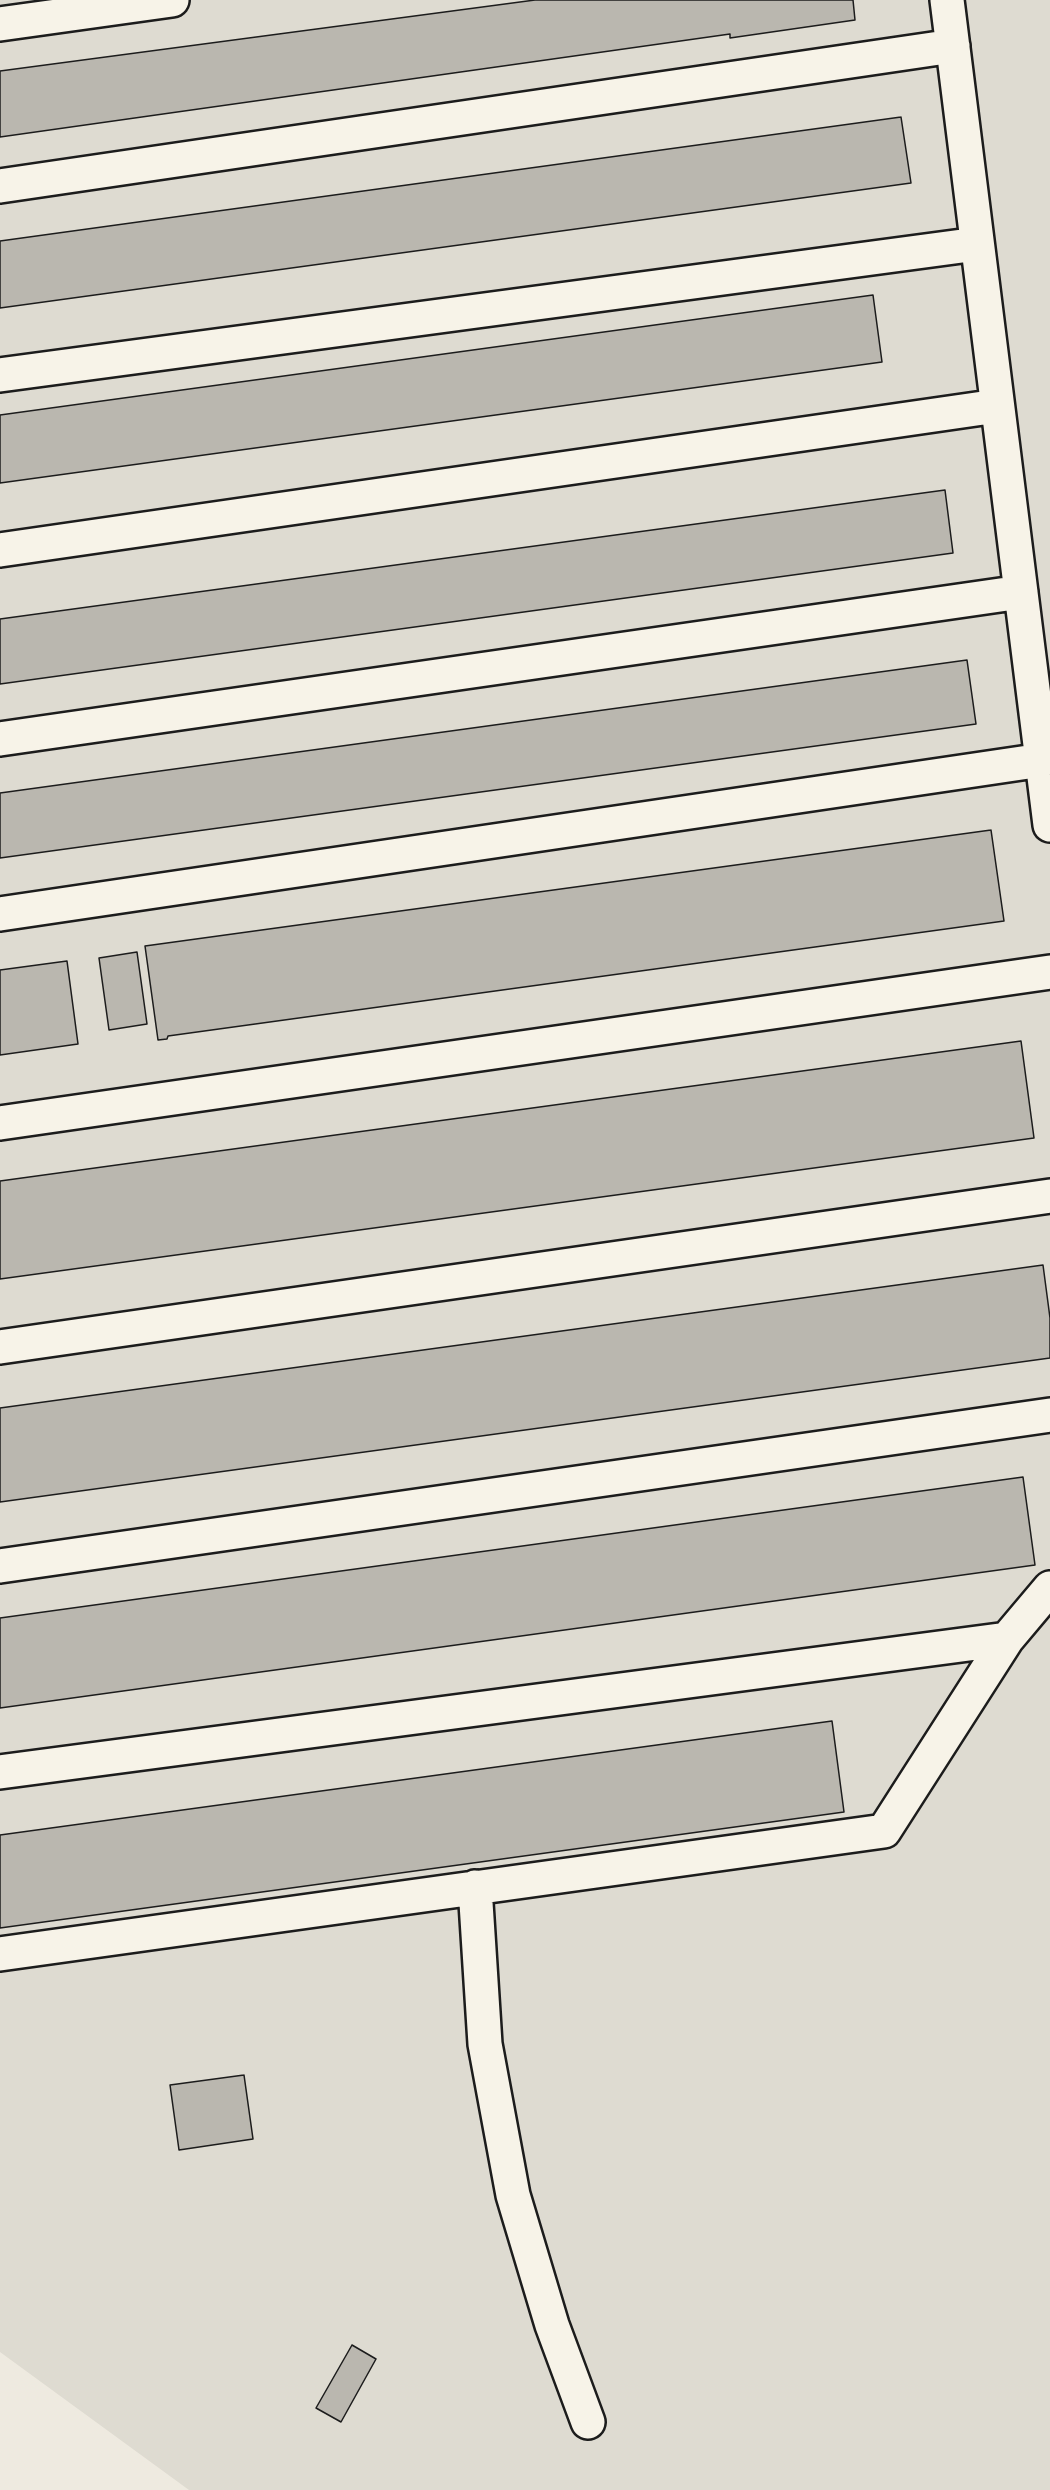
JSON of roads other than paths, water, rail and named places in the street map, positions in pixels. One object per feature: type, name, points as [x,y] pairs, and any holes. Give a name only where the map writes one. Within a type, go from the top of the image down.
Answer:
[{"type":"lane","points":[[0,24],[172,0]]},
{"type":"lane","points":[[947,0],[1050,825]]},
{"type":"lane","points":[[0,186],[953,46]]},
{"type":"lane","points":[[0,375],[977,244]]},
{"type":"lane","points":[[0,550],[997,406]]},
{"type":"lane","points":[[0,739],[1021,592]]},
{"type":"lane","points":[[0,914],[1042,760]]},
{"type":"lane","points":[[0,1123],[1050,972]]},
{"type":"lane","points":[[0,1347],[1050,1196]]},
{"type":"lane","points":[[0,1566],[1050,1415]]},
{"type":"lane","points":[[0,1954],[884,1830],[1007,1639],[1050,1588]]},
{"type":"lane","points":[[0,1772],[1007,1639]]},
{"type":"lane","points":[[474,1887],[485,2044],[513,2195],[552,2325],[588,2422]]}]
